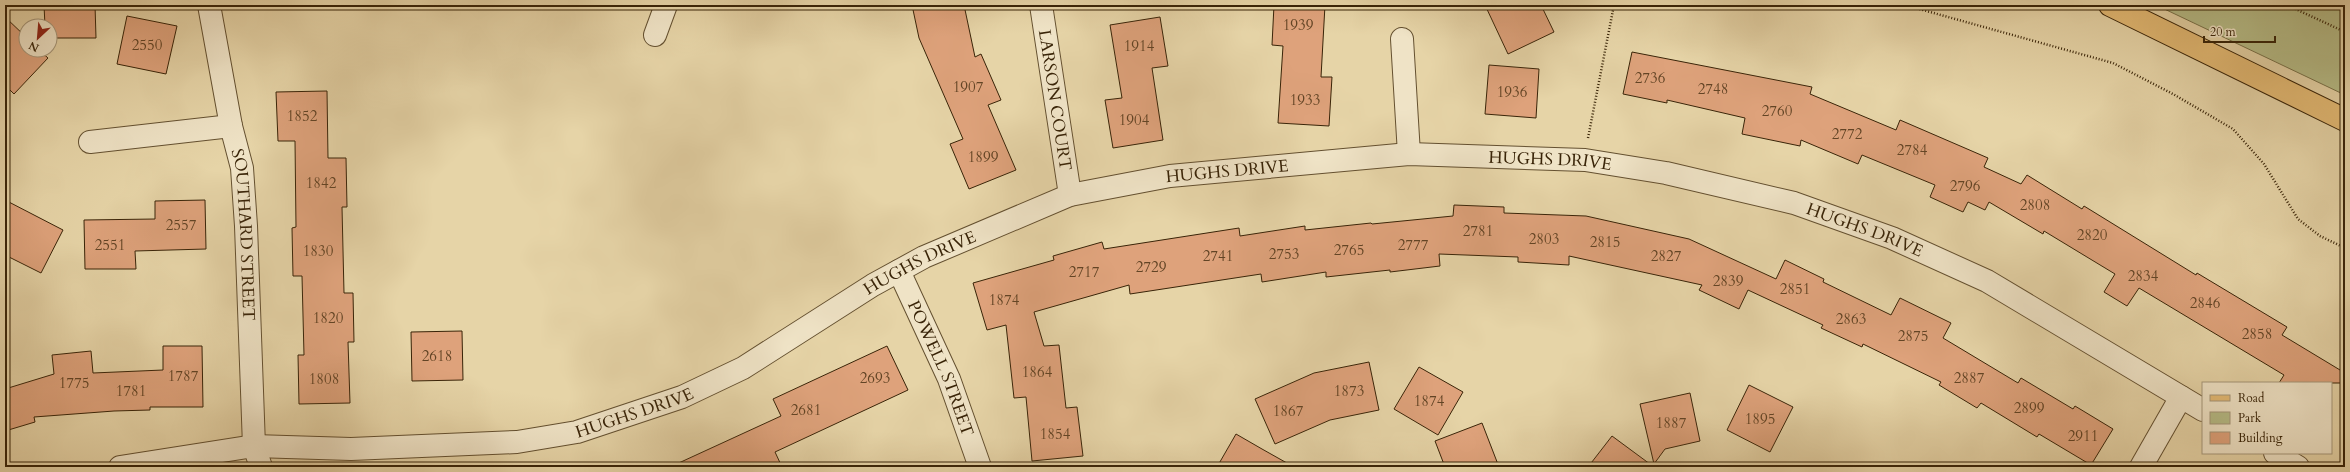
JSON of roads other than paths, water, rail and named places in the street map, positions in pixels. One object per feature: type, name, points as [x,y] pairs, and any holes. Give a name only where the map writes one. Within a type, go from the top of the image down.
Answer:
[{"type":"main road","points":[[2110,5],[2345,120]]},
{"type":"street","name":"SOUTHARD STREET","points":[[209,5],[231,126],[242,168],[246,219],[254,446],[261,467]]},
{"type":"street","points":[[655,35],[666,5]]},
{"type":"street","name":"LARSON COURT","points":[[1041,5],[1070,195]]},
{"type":"street","points":[[1402,39],[1409,154]]},
{"type":"street","points":[[90,142],[231,126]]},
{"type":"street","name":"HUGHS DRIVE","points":[[120,467],[254,446],[351,449],[509,442],[577,432],[682,397],[743,368],[924,257],[1070,195],[1170,176],[1409,154],[1585,160],[1666,173],[1794,203],[1892,238],[1987,280],[2202,409]]},
{"type":"street","name":"POWELL STREET","points":[[899,271],[949,379],[980,467]]},
{"type":"street","points":[[2140,467],[2181,397]]},
{"type":"street","points":[[2277,454],[2298,467]]}]
